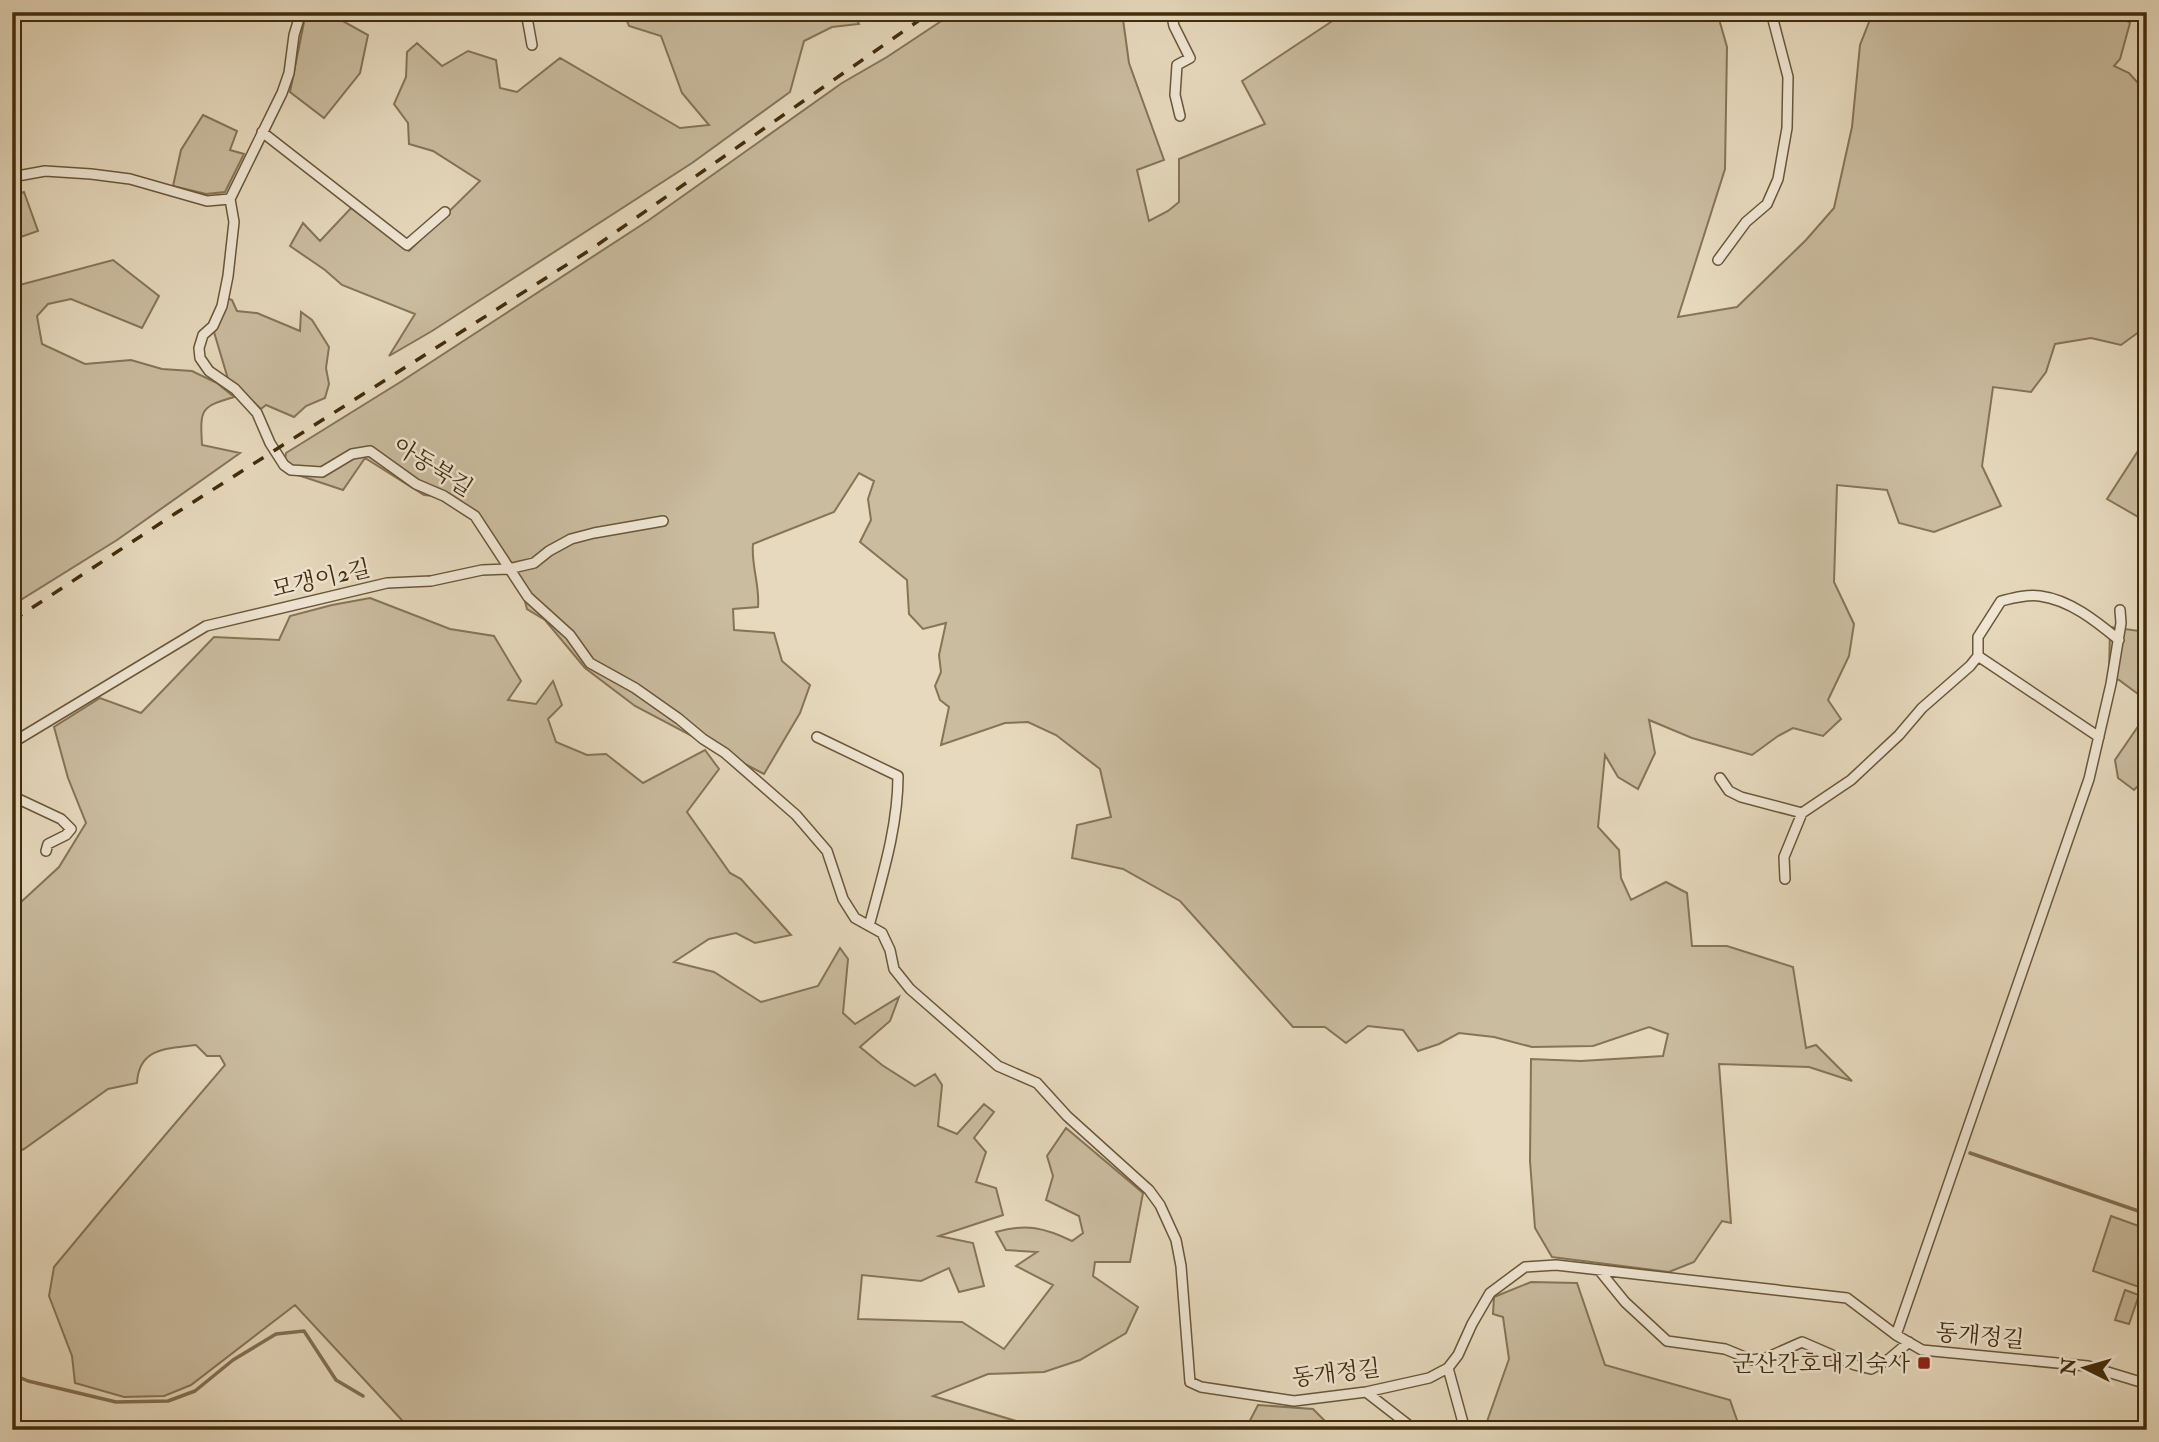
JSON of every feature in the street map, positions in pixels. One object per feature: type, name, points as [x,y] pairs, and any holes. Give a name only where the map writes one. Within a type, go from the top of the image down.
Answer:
[{"type":"street","points":[[12,177],[45,171],[91,174],[130,179],[207,201],[230,199],[289,73],[301,12]]},
{"type":"street","points":[[526,12],[532,45]]},
{"type":"street","points":[[1171,12],[1174,26],[1190,58],[1177,65],[1175,95],[1180,116]]},
{"type":"street","points":[[1718,260],[1746,222],[1767,204],[1778,179],[1787,128],[1788,77],[1771,12]]},
{"type":"street","points":[[262,132],[407,244],[445,212]]},
{"type":"street","name":"아동북길","points":[[230,199],[234,222],[229,276],[222,306],[213,326],[203,335],[199,348],[200,359],[209,371],[235,389],[257,413],[270,443],[284,465],[291,470],[322,472],[352,454],[370,451],[416,484],[444,496],[475,516],[508,569]]},
{"type":"street","name":"모갱이2길","points":[[12,743],[206,626],[387,583],[431,581],[482,570],[508,569],[534,563],[571,539],[663,521]]},
{"type":"street","name":"동개정길","points":[[508,569],[528,597],[570,635],[590,663],[635,688],[679,719],[725,753],[792,811],[827,851],[843,899],[855,918],[882,933],[894,968],[911,989],[998,1066],[1037,1083],[1067,1115],[1149,1190],[1160,1205],[1176,1240],[1181,1266],[1190,1382],[1201,1387],[1294,1401],[1366,1392],[1429,1378],[1448,1368],[1458,1355],[1490,1293],[1525,1268],[1556,1265],[1847,1298],[1896,1335],[1923,1350],[2088,1366],[2147,1384]]},
{"type":"street","points":[[1785,879],[1784,857],[1802,813],[1850,780],[1899,735],[1922,708],[1970,666],[1978,656],[1978,637],[2001,601],[2040,596],[2063,603],[2093,618],[2119,640]]},
{"type":"street","points":[[1896,1335],[2089,779],[2119,640],[2120,610]]},
{"type":"street","points":[[1978,656],[2099,737]]},
{"type":"street","points":[[817,737],[898,776],[895,813],[869,926]]},
{"type":"street","points":[[1720,778],[1729,791],[1741,797],[1802,813]]},
{"type":"street","points":[[12,796],[61,819],[71,828],[66,835],[48,844],[46,850]]},
{"type":"street","points":[[1599,1270],[1625,1302],[1667,1341],[1725,1349],[1752,1360],[1766,1358],[1802,1342],[1854,1365],[1871,1369],[1889,1359],[1909,1342]]},
{"type":"street","points":[[1448,1368],[1465,1430]]},
{"type":"street","points":[[1366,1392],[1415,1430]]},
{"type":"shaded area","points":[[306,12],[336,12],[339,19],[368,35],[360,73],[324,118],[290,92]]},
{"type":"shaded area","points":[[623,12],[853,12],[859,24],[832,27],[804,41],[790,92],[692,163],[389,356],[415,314],[342,285],[290,246],[303,223],[320,241],[351,208],[409,251],[480,181],[433,151],[409,144],[408,123],[394,104],[406,77],[407,52],[417,43],[442,66],[468,51],[496,60],[500,88],[517,92],[560,58],[680,128],[709,125],[682,93],[661,36],[629,26]]},
{"type":"shaded area","points":[[955,12],[1122,12],[1129,63],[1164,160],[1137,170],[1149,221],[1179,202],[1179,159],[1265,124],[1242,81],[1346,12],[1717,12],[1727,47],[1725,169],[1678,317],[1737,307],[1806,240],[1834,208],[1852,127],[1860,45],[1873,12],[2112,12],[2130,23],[2120,59],[2114,66],[2129,73],[2147,93],[2147,326],[2121,345],[2091,338],[2055,344],[2046,372],[2031,392],[1993,387],[1982,466],[2001,506],[1934,532],[1899,523],[1887,490],[1837,485],[1834,582],[1854,624],[1849,656],[1828,700],[1841,719],[1823,736],[1793,728],[1752,755],[1692,738],[1649,720],[1655,753],[1638,789],[1618,777],[1605,755],[1598,827],[1619,850],[1621,878],[1631,900],[1666,882],[1687,893],[1692,946],[1727,946],[1793,967],[1806,1048],[1816,1045],[1852,1081],[1809,1067],[1719,1064],[1731,1223],[1722,1221],[1694,1262],[1669,1272],[1552,1257],[1535,1228],[1530,1161],[1531,1059],[1581,1061],[1663,1056],[1668,1034],[1649,1027],[1593,1046],[1532,1047],[1494,1037],[1459,1033],[1418,1051],[1403,1030],[1368,1026],[1346,1043],[1325,1027],[1293,1027],[1180,901],[1123,869],[1072,858],[1077,825],[1111,817],[1100,769],[1056,735],[1028,722],[1005,723],[941,745],[949,707],[940,700],[935,686],[941,672],[939,655],[946,623],[923,629],[909,614],[907,580],[860,542],[871,520],[868,499],[874,481],[859,473],[834,512],[753,544],[758,607],[733,609],[734,630],[774,633],[782,661],[810,685],[800,713],[764,774],[635,706],[585,668],[545,620],[527,609],[518,574],[456,498],[424,495],[365,458],[343,490],[283,470],[286,453],[649,220],[842,83]]},
{"type":"shaded area","points":[[203,115],[237,131],[230,150],[244,154],[225,192],[206,194],[173,186],[181,150]]},
{"type":"shaded area","points":[[24,192],[38,231],[12,240],[12,196]]},
{"type":"shaded area","points":[[113,260],[159,296],[142,328],[71,299],[48,304],[37,316],[42,344],[85,364],[131,360],[162,369],[192,371],[217,383],[234,397],[214,404],[205,411],[201,424],[202,445],[240,453],[117,540],[19,601],[12,586],[12,287]]},
{"type":"shaded area","points":[[227,298],[232,300],[237,311],[257,313],[300,331],[301,312],[312,320],[329,347],[326,368],[329,384],[325,398],[306,406],[294,417],[266,405],[261,409],[228,379],[214,332]]},
{"type":"shaded area","points":[[2147,437],[2147,522],[2107,499]]},
{"type":"shaded area","points":[[370,598],[450,629],[494,636],[521,681],[508,700],[536,704],[553,681],[562,705],[548,719],[556,742],[587,755],[606,754],[643,783],[705,750],[719,769],[687,812],[730,873],[741,879],[791,935],[755,943],[736,933],[709,939],[674,962],[714,972],[761,1002],[818,986],[840,948],[848,959],[843,1013],[855,1024],[899,997],[890,1021],[860,1047],[915,1086],[935,1074],[942,1085],[938,1126],[957,1134],[984,1104],[994,1112],[974,1138],[986,1152],[976,1182],[996,1188],[1003,1215],[939,1236],[973,1243],[984,1286],[959,1292],[949,1268],[921,1281],[862,1275],[858,1319],[962,1322],[1004,1349],[1053,1285],[1016,1266],[1037,1252],[1006,1250],[996,1232],[1035,1228],[1072,1241],[1083,1233],[1079,1216],[1046,1200],[1053,1176],[1047,1156],[1066,1128],[1143,1193],[1130,1262],[1095,1262],[1093,1276],[1138,1307],[1126,1333],[1080,1360],[1044,1372],[988,1374],[933,1396],[1016,1421],[1012,1430],[411,1430],[295,1305],[191,1385],[164,1396],[124,1397],[75,1383],[72,1356],[49,1296],[54,1267],[225,1065],[220,1056],[207,1056],[196,1045],[156,1052],[143,1062],[137,1083],[108,1089],[24,1149],[12,1154],[12,891],[20,903],[59,867],[86,823],[68,778],[54,727],[100,698],[141,713],[214,637],[279,640],[290,616]]},
{"type":"shaded area","points":[[2110,627],[2147,632],[2147,777],[2134,790],[2118,778],[2115,760],[2139,725],[2138,694],[2119,680],[2109,677]]},
{"type":"shaded area","points":[[2111,1216],[2147,1229],[2147,1273],[2142,1288],[2093,1271]]},
{"type":"shaded area","points":[[1531,1282],[1577,1283],[1605,1365],[1730,1400],[1738,1423],[1736,1430],[1484,1430],[1509,1359],[1503,1317],[1493,1314],[1494,1297]]},
{"type":"shaded area","points":[[2125,1290],[2139,1295],[2129,1324],[2115,1320]]},
{"type":"shaded area","points":[[1258,1405],[1313,1409],[1334,1430],[1245,1430]]},
{"type":"waterway","points":[[1970,1153],[2147,1214]]},
{"type":"waterway","points":[[12,1374],[28,1381],[116,1402],[168,1401],[195,1391],[233,1360],[276,1334],[304,1331],[336,1380],[363,1396]]},
{"type":"railway","points":[[12,621],[176,513],[590,250],[931,12]]},
{"type":"place","name":"군산간호대기숙사","points":[[1924,1363]]}]
